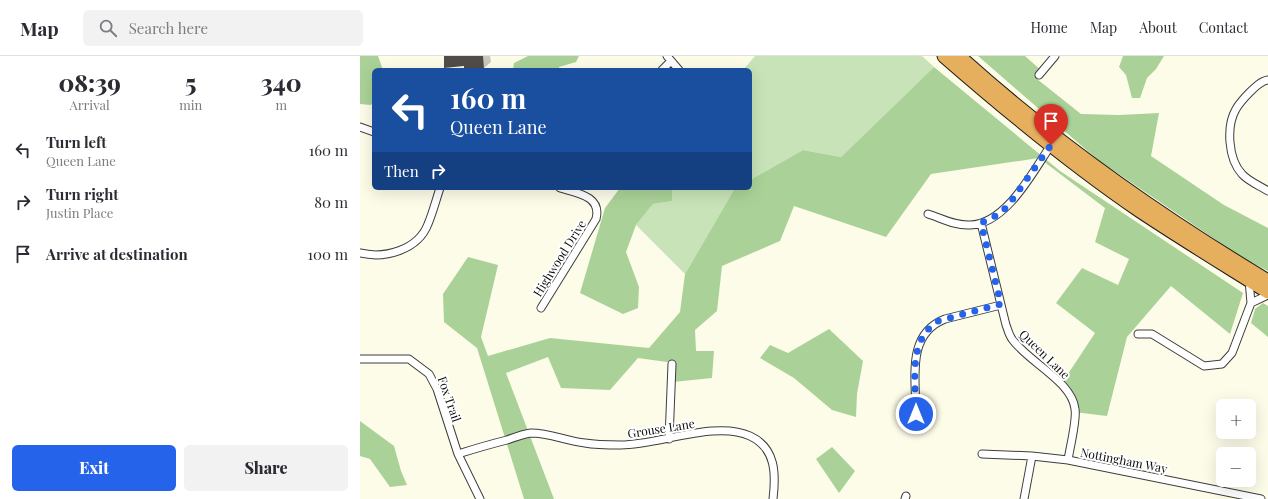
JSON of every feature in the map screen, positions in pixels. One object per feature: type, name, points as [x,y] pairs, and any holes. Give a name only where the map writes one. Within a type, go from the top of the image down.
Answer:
[{"type":"highway","points":[[944,56],[1051,145],[1138,210],[1268,293]]},
{"type":"highway","points":[[959,56],[1057,138],[1130,193],[1267,280]]},
{"type":"street","points":[[1039,75],[1056,56]]},
{"type":"street","points":[[663,68],[669,59],[677,68]]},
{"type":"street","points":[[1268,80],[1265,80],[1254,88],[1243,99],[1235,110],[1230,127],[1234,162],[1242,174],[1268,191]]},
{"type":"street","points":[[360,127],[372,131]]},
{"type":"street","points":[[928,214],[955,223],[969,225],[981,223],[994,217],[1007,207],[1051,145]]},
{"type":"street","points":[[360,252],[384,255],[402,250],[412,243],[428,225],[439,190]]},
{"type":"street","name":"Highwood Drive","points":[[541,308],[596,219],[597,210],[592,199],[570,190]]},
{"type":"street","name":"Queen Lane","points":[[981,223],[1006,325],[1012,338],[1019,348],[1066,389],[1073,399],[1076,410],[1068,460]]},
{"type":"street","points":[[1138,334],[1152,334],[1197,363],[1204,366],[1216,366],[1227,360],[1232,352],[1251,303],[1249,280]]},
{"type":"street","points":[[1251,303],[1268,293]]},
{"type":"street","points":[[916,414],[916,355],[918,346],[925,331],[945,318],[1001,304]]},
{"type":"street","name":"Fox Trail","points":[[360,359],[409,359],[424,369],[433,379],[458,454],[480,499]]},
{"type":"street","points":[[669,439],[672,364]]},
{"type":"street","name":"Grouse Lane","points":[[458,454],[529,433],[545,434],[584,443],[621,445],[639,444],[725,430],[751,436],[762,444],[772,460],[776,473],[773,499]]},
{"type":"street","name":"Nottingham Way","points":[[982,454],[1032,456],[1068,460],[1261,499]]},
{"type":"street","points":[[1024,499],[1032,456]]},
{"type":"green space","points":[[360,56],[378,56],[382,68],[372,68],[372,103],[371,105],[360,104]]},
{"type":"green space","points":[[528,56],[579,56],[576,62],[559,68],[513,68],[514,63]]},
{"type":"green space","points":[[755,56],[922,56],[934,67],[841,157],[803,150],[752,179],[752,68],[745,68]]},
{"type":"green space","points":[[978,56],[1025,56],[1043,72],[1037,79],[1081,114],[1119,115],[1159,113],[1151,156],[1224,205],[1268,228],[1268,271],[1241,257],[1098,160]]},
{"type":"green space","points":[[1123,56],[1164,56],[1156,69],[1147,78],[1140,98],[1132,98],[1126,75],[1119,67]]},
{"type":"green space","points":[[934,67],[1060,171],[1243,293],[1230,334],[1171,286],[1127,337],[1107,416],[1074,412],[1062,383],[1095,333],[1056,303],[1082,268],[1118,285],[1129,259],[1095,242],[1105,208],[1039,158],[931,174],[886,237],[794,206],[780,241],[722,266],[717,311],[695,330],[696,351],[714,351],[712,378],[673,382],[674,363],[638,358],[610,390],[561,388],[548,357],[506,373],[554,499],[524,499],[477,348],[444,322],[443,294],[468,257],[498,265],[481,337],[488,356],[550,338],[649,348],[680,312],[685,274],[734,190],[752,190],[752,179],[803,150],[841,157]]},
{"type":"green space","points":[[618,190],[672,190],[672,201],[653,204],[636,225],[626,252],[639,287],[638,308],[623,314],[580,293],[605,208]]},
{"type":"green space","points":[[672,190],[734,190],[685,274],[636,225],[653,204],[672,201]]},
{"type":"green space","points":[[1263,303],[1268,306],[1268,337],[1251,323],[1255,309]]},
{"type":"green space","points":[[829,329],[863,361],[857,394],[856,417],[832,410],[794,378],[760,358],[770,345],[788,353]]},
{"type":"green space","points":[[360,421],[394,446],[401,471],[407,485],[390,487],[370,459],[360,456]]},
{"type":"green space","points":[[832,447],[855,471],[839,493],[816,459]]},
{"type":"building","points":[[444,56],[483,56],[484,68],[464,68],[464,66],[444,68]]},
{"type":"route","points":[[916,414],[916,355],[920,338],[931,326],[945,318],[1001,304],[981,223],[994,217],[1007,207],[1051,145]]}]
